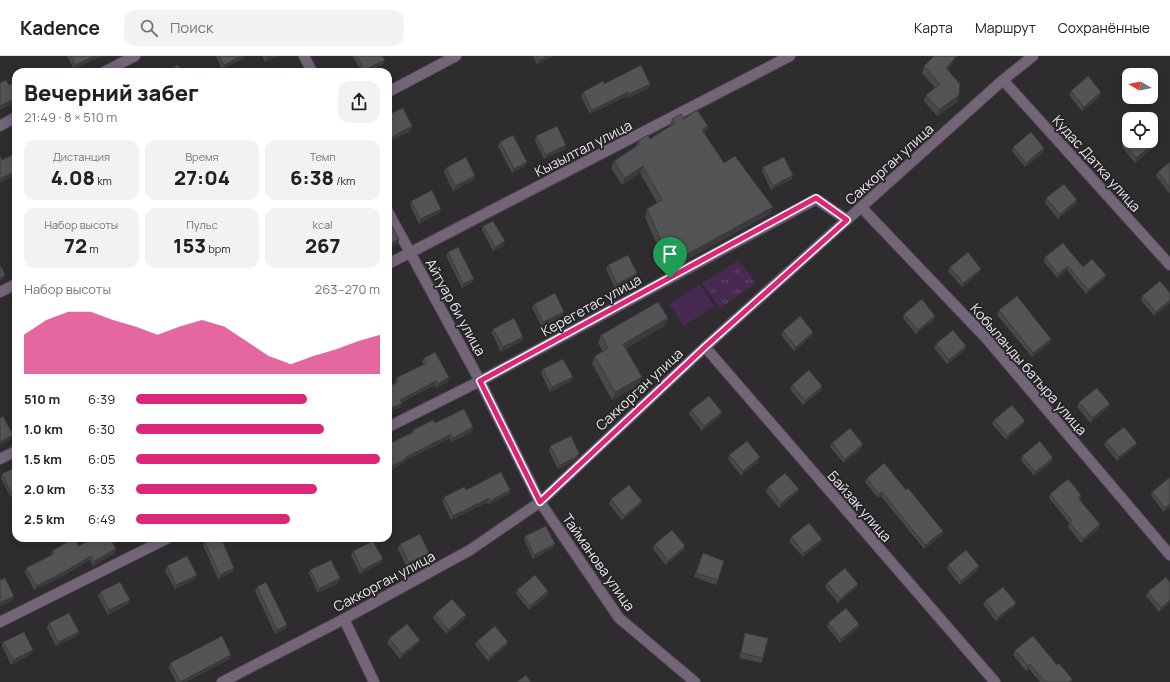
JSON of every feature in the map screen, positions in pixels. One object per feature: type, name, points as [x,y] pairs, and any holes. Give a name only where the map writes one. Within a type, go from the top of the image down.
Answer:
[{"type":"street","points":[[112,68],[135,56]]},
{"type":"street","points":[[304,56],[310,68]]},
{"type":"street","points":[[392,90],[456,56]]},
{"type":"street","name":"Кызылтал улица","points":[[392,262],[790,56]]},
{"type":"street","name":"Саккорган улица","points":[[222,682],[344,619],[470,550],[540,502],[705,347],[1004,80],[1033,56]]},
{"type":"street","name":"Кудас Датка улица","points":[[1004,80],[1170,265]]},
{"type":"street","points":[[0,126],[12,119]]},
{"type":"street","name":"Керегетас улица","points":[[392,425],[480,381],[816,198],[847,220]]},
{"type":"street","name":"Кобыланды батыра улица","points":[[861,207],[986,338],[1170,555]]},
{"type":"street","name":"Айтуар би улица","points":[[392,219],[480,381],[540,502]]},
{"type":"street","points":[[0,292],[12,286]]},
{"type":"street","name":"Байзак улица","points":[[705,347],[995,682]]},
{"type":"street","points":[[0,459],[12,453]]},
{"type":"street","name":"Тайманова улица","points":[[540,502],[619,618],[695,682]]},
{"type":"street","points":[[0,622],[160,542]]},
{"type":"street","points":[[344,619],[374,682]]},
{"type":"green space","points":[[738,260],[756,283],[720,309],[702,283]]},
{"type":"green space","points":[[700,284],[714,306],[684,326],[669,304]]},
{"type":"building","points":[[71,56],[95,56],[75,65]]},
{"type":"building","points":[[219,56],[242,56],[224,65]]},
{"type":"building","points":[[357,56],[382,56],[385,60],[368,68],[363,68]]},
{"type":"building","points":[[537,56],[547,56],[539,60]]},
{"type":"building","points":[[934,56],[953,56],[955,58],[946,68],[960,84],[959,95],[939,110],[926,95],[940,84],[924,66]]},
{"type":"building","points":[[178,65],[180,68],[172,68]]},
{"type":"building","points":[[641,65],[650,84],[629,94],[628,92],[592,110],[583,92],[603,81],[604,84]]},
{"type":"building","points":[[1088,76],[1101,92],[1084,107],[1071,91]]},
{"type":"building","points":[[6,80],[9,85],[12,84],[12,100],[0,106],[0,83]]},
{"type":"building","points":[[403,108],[412,126],[392,137],[392,113]]},
{"type":"building","points":[[697,110],[708,126],[702,130],[724,163],[735,156],[773,207],[671,263],[647,209],[662,200],[643,166],[625,178],[614,161],[640,144],[638,141],[648,135],[650,139],[675,123],[672,119],[681,114],[684,119]]},
{"type":"building","points":[[557,126],[566,145],[546,155],[536,136]]},
{"type":"building","points":[[1031,132],[1044,148],[1026,163],[1013,147]]},
{"type":"building","points":[[513,135],[527,162],[514,169],[500,142]]},
{"type":"building","points":[[1128,148],[1149,148],[1136,158]]},
{"type":"building","points":[[12,155],[12,173],[0,179],[0,156],[2,160]]},
{"type":"building","points":[[466,157],[475,176],[455,186],[446,168]]},
{"type":"building","points":[[784,157],[793,175],[773,186],[763,167]]},
{"type":"building","points":[[1170,162],[1170,188],[1158,172]]},
{"type":"building","points":[[1064,184],[1077,200],[1060,214],[1046,198]]},
{"type":"building","points":[[432,190],[441,209],[420,219],[411,201]]},
{"type":"building","points":[[493,221],[505,241],[495,247],[483,226]]},
{"type":"building","points":[[392,226],[399,239],[392,243]]},
{"type":"building","points":[[1063,243],[1083,267],[1092,259],[1106,275],[1088,290],[1068,266],[1058,274],[1045,257]]},
{"type":"building","points":[[458,247],[474,279],[463,284],[448,252]]},
{"type":"building","points":[[968,252],[981,269],[963,283],[950,267]]},
{"type":"building","points":[[628,255],[637,273],[617,284],[608,265]]},
{"type":"building","points":[[0,265],[5,275],[0,278]]},
{"type":"building","points":[[1160,281],[1170,293],[1170,300],[1156,312],[1142,296]]},
{"type":"building","points":[[555,293],[564,312],[543,322],[534,304]]},
{"type":"building","points":[[1017,296],[1051,339],[1033,353],[999,310]]},
{"type":"building","points":[[922,299],[935,316],[918,330],[904,314]]},
{"type":"building","points":[[658,302],[668,318],[623,344],[642,377],[615,392],[595,356],[608,348],[601,335]]},
{"type":"building","points":[[800,316],[813,332],[796,347],[783,331]]},
{"type":"building","points":[[514,318],[523,337],[503,347],[493,329]]},
{"type":"building","points":[[953,330],[966,346],[949,360],[936,344]]},
{"type":"building","points":[[435,352],[449,377],[438,384],[436,381],[400,400],[402,403],[392,408],[392,385],[398,382],[396,378],[427,363],[424,358]]},
{"type":"building","points":[[563,359],[573,377],[552,387],[543,369]]},
{"type":"building","points":[[809,370],[822,386],[805,401],[792,385]]},
{"type":"building","points":[[1097,388],[1110,404],[1092,418],[1079,402]]},
{"type":"building","points":[[709,396],[722,412],[704,426],[691,410]]},
{"type":"building","points":[[1012,405],[1025,421],[1007,436],[994,420]]},
{"type":"building","points":[[464,409],[473,427],[453,438],[451,434],[392,466],[392,442],[414,432],[413,430],[433,420],[435,423]]},
{"type":"building","points":[[3,416],[12,436],[0,442],[0,418]]},
{"type":"building","points":[[1124,427],[1137,443],[1119,457],[1106,441]]},
{"type":"building","points":[[850,428],[863,444],[845,459],[832,443]]},
{"type":"building","points":[[571,436],[579,453],[576,457],[560,465],[550,446]]},
{"type":"building","points":[[747,441],[760,457],[743,471],[729,455]]},
{"type":"building","points":[[1040,441],[1053,458],[1035,472],[1022,456]]},
{"type":"building","points":[[884,463],[906,490],[908,488],[943,531],[925,545],[882,492],[879,494],[867,478]]},
{"type":"building","points":[[12,469],[12,493],[11,493],[2,474]]},
{"type":"building","points":[[501,472],[510,490],[490,501],[489,498],[453,516],[444,497],[464,487],[466,490]]},
{"type":"building","points":[[785,473],[799,489],[781,503],[768,487]]},
{"type":"building","points":[[1170,477],[1170,504],[1165,508],[1152,492]]},
{"type":"building","points":[[1068,479],[1081,495],[1078,498],[1100,524],[1083,539],[1070,523],[1072,521],[1050,494]]},
{"type":"building","points":[[629,485],[642,501],[624,516],[611,499]]},
{"type":"building","points":[[809,523],[822,539],[804,553],[791,537]]},
{"type":"building","points":[[546,526],[555,544],[534,555],[525,536]]},
{"type":"building","points":[[672,530],[685,546],[668,561],[655,544]]},
{"type":"building","points":[[420,534],[429,553],[409,563],[400,544]]},
{"type":"building","points":[[67,542],[76,542],[79,546],[86,542],[112,542],[116,549],[94,561],[91,556],[36,586],[26,568],[54,554],[52,551]]},
{"type":"building","points":[[204,542],[223,542],[234,568],[220,575]]},
{"type":"building","points":[[374,542],[383,559],[362,570],[353,551]]},
{"type":"building","points":[[966,550],[979,566],[961,581],[948,565]]},
{"type":"building","points":[[703,553],[724,561],[718,580],[696,573]]},
{"type":"building","points":[[187,556],[197,575],[176,585],[167,566]]},
{"type":"building","points":[[331,560],[340,578],[319,589],[310,570]]},
{"type":"building","points":[[845,568],[858,584],[840,599],[827,583]]},
{"type":"building","points":[[535,575],[548,591],[530,606],[517,590]]},
{"type":"building","points":[[1166,577],[1170,583],[1170,600],[1161,608],[1148,592]]},
{"type":"building","points":[[5,578],[14,596],[0,603],[0,580]]},
{"type":"building","points":[[120,582],[130,600],[109,610],[100,592]]},
{"type":"building","points":[[266,582],[287,625],[277,630],[257,587]]},
{"type":"building","points":[[1003,587],[1016,603],[998,617],[985,601]]},
{"type":"building","points":[[452,599],[466,615],[448,630],[435,614]]},
{"type":"building","points":[[846,608],[859,624],[841,639],[828,623]]},
{"type":"building","points":[[69,613],[79,632],[58,642],[49,623]]},
{"type":"building","points":[[407,624],[420,640],[402,654],[389,638]]},
{"type":"building","points":[[495,626],[508,642],[490,657],[477,641]]},
{"type":"building","points":[[24,632],[33,650],[13,660],[3,642]]},
{"type":"building","points":[[745,633],[768,638],[763,658],[741,653]]},
{"type":"building","points":[[222,636],[231,655],[180,682],[170,663]]},
{"type":"building","points":[[1033,636],[1057,665],[1059,663],[1072,679],[1069,682],[1045,682],[1030,664],[1028,666],[1015,650]]},
{"type":"building","points":[[526,675],[531,682],[517,682]]},
{"type":"route","points":[[816,198],[847,220],[705,347],[540,502],[480,381],[670,278],[816,198]]}]
